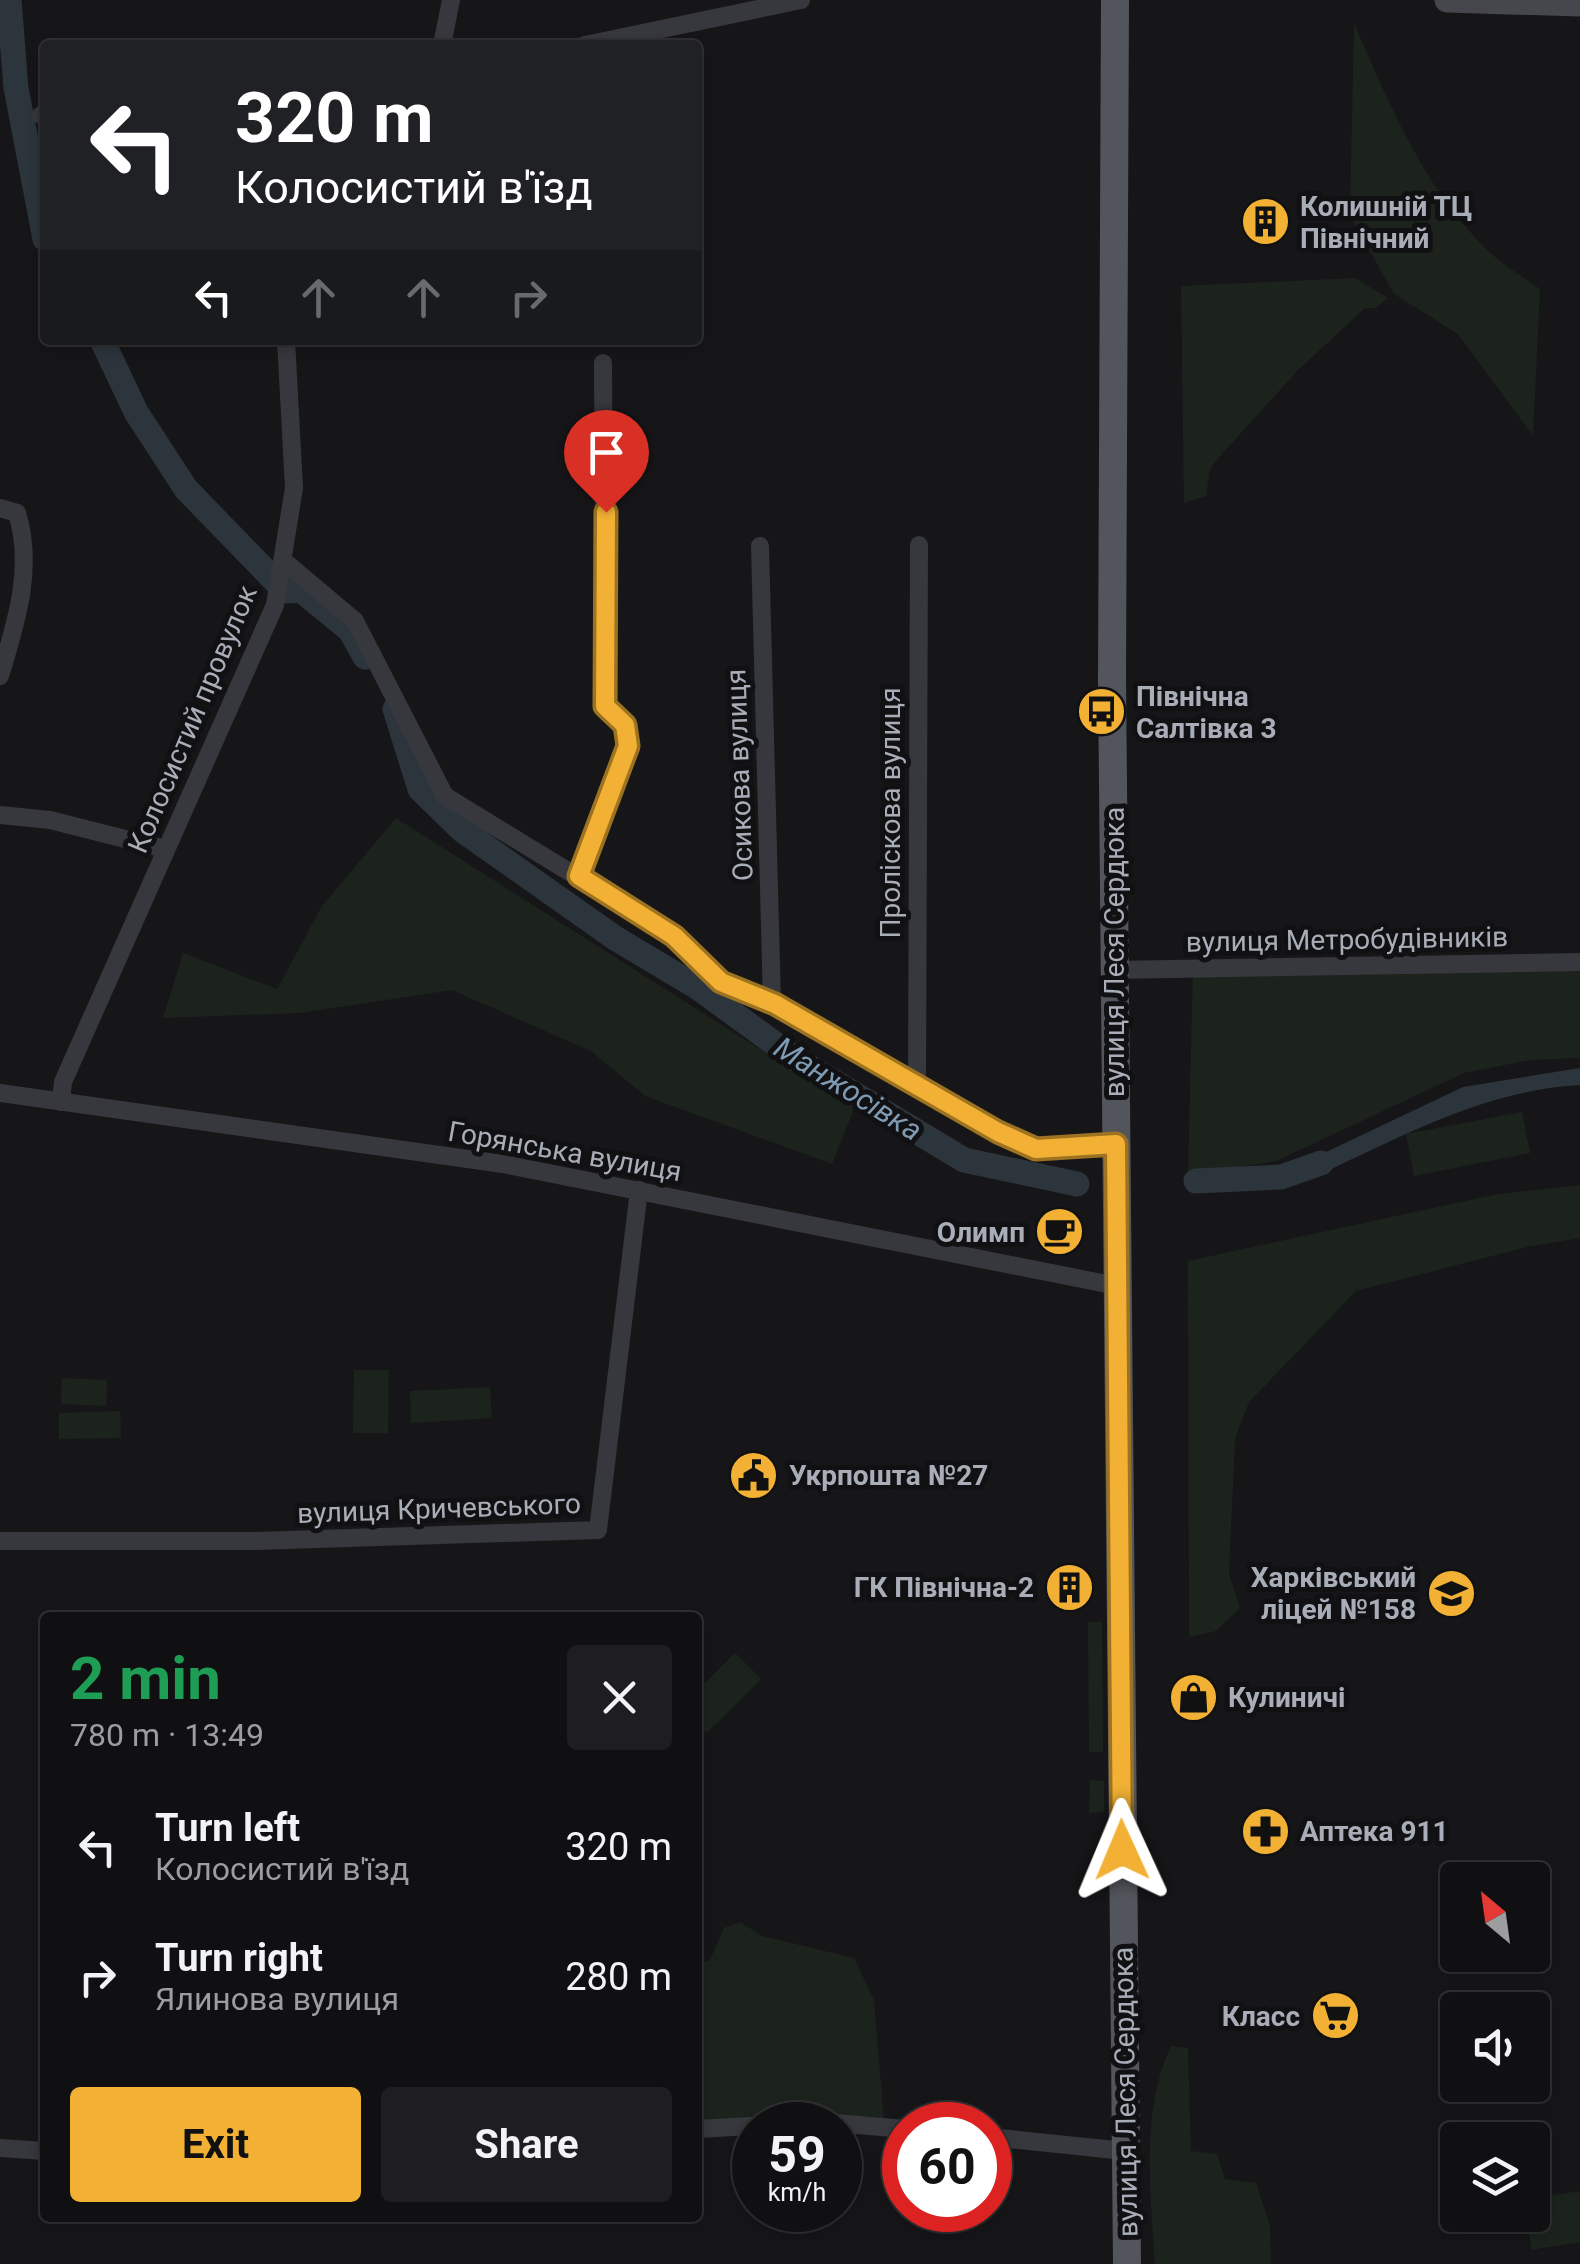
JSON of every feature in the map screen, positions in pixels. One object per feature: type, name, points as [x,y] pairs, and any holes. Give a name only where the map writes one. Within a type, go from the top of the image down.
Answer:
[{"type":"main road","name":"вулиця Леся Сердюка","points":[[1114,0],[1114,970],[1127,2264]]},
{"type":"main road","points":[[1446,0],[1580,4]]},
{"type":"street","points":[[443,40],[451,0]]},
{"type":"street","points":[[609,40],[801,0]]},
{"type":"street","name":"Колосистий провулок","points":[[62,1102],[63,1082],[275,604],[284,568],[294,488],[286,345]]},
{"type":"street","points":[[579,876],[628,746],[625,725],[605,706],[604,363]]},
{"type":"street","points":[[0,508],[17,513],[24,537],[21,604],[0,676]]},
{"type":"street","name":"Проліскова вулиця","points":[[917,1082],[919,545]]},
{"type":"street","name":"Осикова вулиця","points":[[760,546],[772,1003]]},
{"type":"street","points":[[284,568],[354,621],[445,796],[674,936],[721,982],[772,1003],[917,1082],[998,1132],[1036,1149],[1116,1154]]},
{"type":"street","points":[[0,815],[50,820],[165,849]]},
{"type":"street","name":"вулиця Метробудівників","points":[[1114,970],[1580,962]]},
{"type":"street","name":"Горянська вулиця","points":[[0,1093],[503,1164],[1117,1286]]},
{"type":"street","name":"вулиця Кричевського","points":[[0,1541],[256,1541],[598,1530],[640,1190]]},
{"type":"street","points":[[702,2129],[758,2122],[882,2127]]},
{"type":"street","points":[[1012,2139],[1125,2150]]},
{"type":"street","points":[[0,2148],[40,2151]]},
{"type":"shaded area","points":[[1354,23],[1394,113],[1443,198],[1491,254],[1540,289],[1533,436],[1458,334],[1394,294],[1350,216]]},
{"type":"shaded area","points":[[1355,278],[1388,298],[1376,308],[1365,308],[1298,370],[1210,469],[1206,496],[1184,503],[1181,286]]},
{"type":"shaded area","points":[[396,818],[854,1109],[832,1164],[645,1096],[591,1051],[452,990],[300,1013],[163,1018],[183,953],[277,989],[322,906]]},
{"type":"shaded area","points":[[1580,962],[1580,1058],[1530,1060],[1464,1073],[1276,1161],[1188,1175],[1193,968]]},
{"type":"shaded area","points":[[1580,1068],[1580,1085],[1542,1089],[1470,1108],[1300,1183],[1286,1171],[1463,1087]]},
{"type":"shaded area","points":[[1522,1112],[1530,1153],[1414,1176],[1406,1134]]},
{"type":"shaded area","points":[[1580,1185],[1580,1238],[1527,1247],[1356,1291],[1249,1402],[1235,1438],[1229,1574],[1240,1608],[1216,1631],[1189,1637],[1188,1261],[1498,1194]]},
{"type":"shaded area","points":[[354,1370],[389,1370],[388,1433],[353,1433]]},
{"type":"shaded area","points":[[62,1378],[107,1380],[106,1406],[61,1404]]},
{"type":"shaded area","points":[[490,1387],[492,1418],[411,1423],[410,1391]]},
{"type":"shaded area","points":[[120,1411],[121,1438],[59,1439],[59,1413]]},
{"type":"shaded area","points":[[1088,1622],[1102,1622],[1103,1752],[1089,1752]]},
{"type":"shaded area","points":[[735,1653],[761,1679],[707,1733],[702,1728],[702,1686]]},
{"type":"shaded area","points":[[1090,1780],[1104,1781],[1104,1812],[1089,1813]]},
{"type":"shaded area","points":[[740,1922],[762,1936],[854,1958],[874,2000],[882,2121],[862,2121],[862,2102],[732,2102],[732,2122],[702,2122],[702,1962],[710,1960],[724,1928]]},
{"type":"shaded area","points":[[1171,2046],[1188,2048],[1191,2151],[1217,2154],[1225,2179],[1256,2183],[1270,2226],[1271,2264],[1155,2264],[1151,2125],[1161,2071]]},
{"type":"shaded area","points":[[1580,2191],[1580,2242],[1531,2250],[1529,2232],[1550,2232],[1550,2195]]},
{"type":"waterway","name":"Манжосівка","points":[[9,0],[16,88],[40,213]]},
{"type":"waterway","name":"Манжосівка","points":[[104,345],[136,412],[186,489],[285,591],[301,590],[350,630],[365,657]]},
{"type":"waterway","name":"Манжосівка","points":[[395,709],[420,789],[462,830],[615,938],[697,987],[793,1057],[964,1160],[1077,1184]]},
{"type":"waterway","name":"Манжосівка","points":[[1196,1181],[1281,1177],[1321,1163]]},
{"type":"place","name":"Колишній ТЦ Північний","points":[[1265,222]]},
{"type":"place","name":"Північна Салтівка 3","points":[[1101,712]]},
{"type":"place","name":"Олимп","points":[[1060,1232]]},
{"type":"place","name":"Укрпошта №27","points":[[754,1475]]},
{"type":"place","name":"ГК Північна-2","points":[[1069,1587]]},
{"type":"place","name":"Харківський ліцей №158","points":[[1451,1593]]},
{"type":"place","name":"Кулиничі","points":[[1193,1697]]},
{"type":"place","name":"Аптека 911","points":[[1265,1831]]},
{"type":"place","name":"Класс","points":[[1335,2016]]},
{"type":"route","points":[[606,512],[605,706],[625,725],[628,746],[579,876],[674,936],[721,982],[775,1004],[917,1082],[998,1132],[1036,1149],[1116,1144],[1122,1850]]}]
